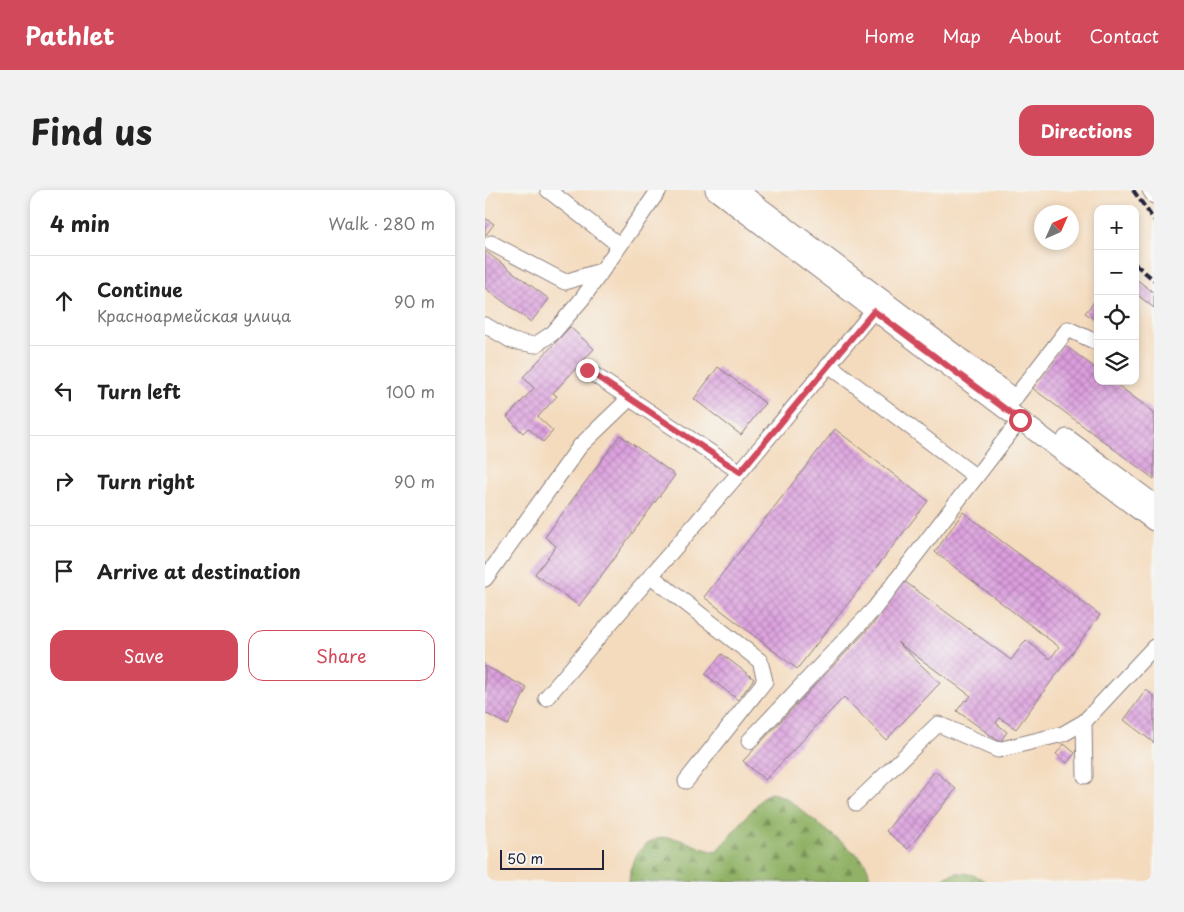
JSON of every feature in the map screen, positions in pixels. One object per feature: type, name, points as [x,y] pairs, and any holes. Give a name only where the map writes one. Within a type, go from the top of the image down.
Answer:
[{"type":"main road","points":[[715,190],[1014,399],[1154,504]]},
{"type":"main road","points":[[737,190],[1020,420],[1154,521]]},
{"type":"street","points":[[548,190],[619,245]]},
{"type":"street","points":[[485,325],[512,342],[535,345],[553,333],[582,299],[659,190]]},
{"type":"street","points":[[1150,190],[1154,196]]},
{"type":"street","points":[[491,243],[565,282],[601,271]]},
{"type":"street","points":[[546,698],[740,472],[879,305]]},
{"type":"street","points":[[1014,399],[1068,329],[1094,342]]},
{"type":"street","points":[[829,365],[976,477]]},
{"type":"street","points":[[587,370],[740,472]]},
{"type":"street","points":[[485,578],[580,446],[630,398]]},
{"type":"street","points":[[749,741],[874,609],[1020,420]]},
{"type":"street","points":[[651,576],[760,661],[765,681],[686,781]]},
{"type":"street","points":[[856,803],[938,724],[999,750],[1063,734],[1084,722],[1154,647]]},
{"type":"street","points":[[1084,722],[1085,776]]},
{"type":"green space","points":[[771,793],[785,797],[860,857],[865,862],[869,874],[869,882],[629,882],[634,859],[643,847],[652,841],[661,838],[679,839],[716,852],[764,796]]},
{"type":"green space","points":[[956,873],[972,875],[986,882],[941,882],[946,877]]},
{"type":"building","points":[[485,218],[494,224],[485,236]]},
{"type":"building","points":[[485,251],[549,299],[531,322],[485,288]]},
{"type":"building","points":[[1139,281],[1154,293],[1154,308],[1139,296]]},
{"type":"building","points":[[1094,302],[1094,319],[1085,313]]},
{"type":"building","points":[[570,327],[594,349],[553,393],[557,396],[538,417],[553,431],[543,442],[528,428],[523,433],[507,417],[534,388],[523,377]]},
{"type":"building","points":[[1063,344],[1094,367],[1094,385],[1117,385],[1154,412],[1154,479],[1031,387]]},
{"type":"building","points":[[718,367],[765,403],[741,435],[694,399]]},
{"type":"building","points":[[835,429],[928,501],[797,669],[704,597]]},
{"type":"building","points":[[620,435],[675,475],[579,606],[535,574],[556,546],[545,537]]},
{"type":"building","points":[[963,512],[1100,615],[1016,729],[1000,718],[996,723],[1007,732],[1000,742],[957,711],[965,700],[967,701],[971,696],[897,642],[940,683],[886,740],[844,697],[765,780],[743,761],[873,624],[904,581],[1011,660],[1026,640],[1050,659],[1059,647],[935,552]]},
{"type":"building","points":[[722,654],[754,679],[738,700],[705,674]]},
{"type":"building","points":[[485,666],[527,688],[508,725],[485,713]]},
{"type":"building","points":[[1146,690],[1154,696],[1154,743],[1124,720]]},
{"type":"building","points":[[1064,744],[1075,753],[1067,763],[1056,754]]},
{"type":"building","points":[[935,771],[956,789],[908,849],[886,831]]},
{"type":"railway","points":[[1133,190],[1154,220]]},
{"type":"railway","points":[[1139,267],[1154,280]]},
{"type":"route","points":[[587,370],[740,472],[874,311],[1020,420]]}]
